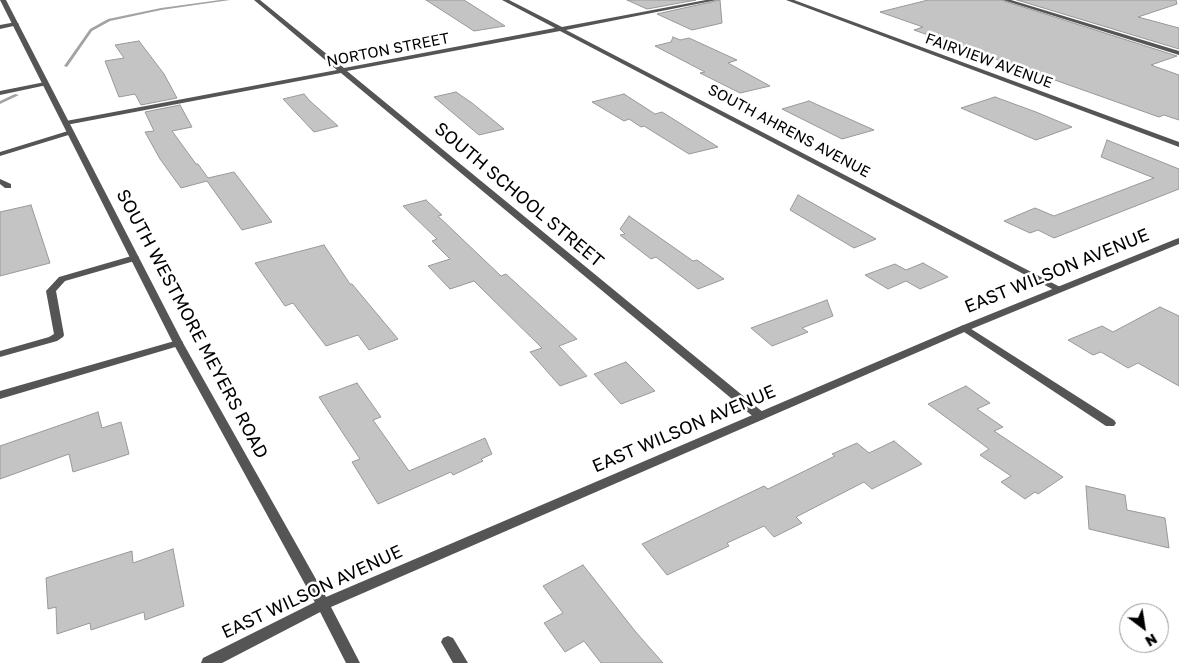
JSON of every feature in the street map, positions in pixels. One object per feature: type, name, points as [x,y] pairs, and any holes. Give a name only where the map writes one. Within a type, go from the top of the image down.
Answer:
[{"type":"street","name":"SOUTH WESTMORE MEYERS ROAD","points":[[3,0],[178,343],[323,604],[353,663]]},
{"type":"street","name":"SOUTH SCHOOL STREET","points":[[257,0],[760,416]]},
{"type":"street","name":"SOUTH AHRENS AVENUE","points":[[505,0],[1059,289]]},
{"type":"street","name":"NORTON STREET","points":[[66,123],[714,0]]},
{"type":"street","name":"FAIRVIEW AVENUE","points":[[789,0],[1179,145]]},
{"type":"street","points":[[1006,0],[1179,53]]},
{"type":"street","points":[[0,27],[16,24]]},
{"type":"street","points":[[0,93],[46,84]]},
{"type":"street","points":[[0,154],[71,133]]},
{"type":"street","points":[[0,181],[8,186]]},
{"type":"street","name":"EAST WILSON AVENUE","points":[[208,663],[323,604],[966,328],[1179,241]]},
{"type":"street","points":[[0,354],[53,339],[59,334],[50,291],[62,279],[135,258]]},
{"type":"street","points":[[966,328],[1110,423]]},
{"type":"street","points":[[0,395],[178,343]]},
{"type":"street","points":[[448,642],[461,663]]},
{"type":"building","points":[[426,0],[464,0],[505,26],[474,31]]},
{"type":"building","points":[[627,0],[696,0],[647,9]]},
{"type":"building","points":[[720,0],[722,23],[692,30],[657,14]]},
{"type":"building","points":[[928,0],[1001,0],[1177,56],[1151,65],[1179,75],[1179,120],[1164,115],[1159,117],[914,30],[923,27],[880,12]]},
{"type":"building","points":[[1017,0],[1176,0],[1177,4],[1138,17],[1179,28],[1179,49]]},
{"type":"building","points":[[673,37],[680,40],[689,38],[737,60],[728,63],[770,86],[740,93],[700,73],[705,72],[655,46],[671,42]]},
{"type":"building","points":[[139,41],[164,74],[177,98],[141,105],[135,94],[119,97],[105,61],[124,58],[115,45]]},
{"type":"building","points":[[456,92],[504,129],[479,135],[434,97]]},
{"type":"building","points":[[304,94],[338,126],[314,132],[283,99]]},
{"type":"building","points":[[624,94],[655,114],[662,112],[718,147],[689,154],[644,126],[641,127],[629,119],[624,121],[592,102]]},
{"type":"building","points":[[995,97],[1072,127],[1036,140],[961,108]]},
{"type":"building","points":[[809,101],[874,130],[842,139],[782,109]]},
{"type":"building","points":[[180,105],[192,127],[172,131],[196,164],[198,164],[208,178],[234,172],[272,222],[242,230],[207,181],[181,188],[160,159],[145,132],[154,131],[145,112]]},
{"type":"building","points":[[1107,140],[1179,169],[1179,189],[1054,238],[1038,230],[1030,233],[1004,221],[1035,208],[1054,216],[1154,178],[1101,157]]},
{"type":"building","points":[[798,195],[876,239],[854,248],[790,210]]},
{"type":"building","points":[[426,200],[442,215],[438,216],[501,276],[506,274],[577,339],[559,346],[587,376],[560,386],[530,352],[542,348],[474,281],[450,289],[428,266],[450,259],[432,241],[437,239],[403,206]]},
{"type":"building","points":[[31,205],[50,263],[0,276],[0,212]]},
{"type":"building","points":[[629,216],[693,261],[697,260],[724,279],[698,289],[656,257],[651,259],[620,235],[625,234],[620,229]]},
{"type":"building","points":[[324,245],[350,284],[352,284],[398,339],[369,350],[358,335],[326,346],[293,303],[285,306],[255,263]]},
{"type":"building","points":[[923,263],[948,277],[920,289],[906,281],[888,289],[865,275],[895,264],[906,270]]},
{"type":"building","points":[[827,300],[833,316],[802,328],[808,332],[772,346],[751,328]]},
{"type":"building","points":[[1160,307],[1179,316],[1179,386],[1138,363],[1128,368],[1101,352],[1093,355],[1068,340],[1102,326],[1113,332]]},
{"type":"building","points":[[626,362],[655,391],[621,404],[594,374]]},
{"type":"building","points":[[357,383],[381,417],[373,420],[409,471],[485,438],[492,454],[481,459],[483,461],[453,475],[451,472],[378,504],[352,462],[360,459],[319,397]]},
{"type":"building","points":[[966,386],[990,403],[977,409],[1003,427],[994,431],[1063,477],[1038,494],[1035,492],[1025,499],[1001,482],[1011,476],[980,455],[989,449],[928,404]]},
{"type":"building","points":[[98,412],[102,428],[121,422],[129,454],[73,472],[69,454],[0,479],[0,446]]},
{"type":"building","points":[[894,441],[922,464],[872,489],[864,482],[796,517],[802,523],[774,537],[764,526],[727,543],[729,546],[667,575],[642,544],[764,486],[768,489],[835,456],[832,454],[857,443],[869,453]]},
{"type":"building","points":[[1086,486],[1125,495],[1127,510],[1165,518],[1169,548],[1089,529]]},
{"type":"building","points":[[173,549],[184,606],[145,620],[144,612],[91,630],[90,623],[57,634],[56,607],[48,609],[46,578],[132,551],[133,563]]},
{"type":"building","points":[[583,565],[663,663],[601,663],[584,641],[565,652],[544,623],[563,613],[543,586]]},
{"type":"waterway","points":[[66,66],[91,30],[109,20],[161,9],[228,0]]},
{"type":"waterway","points":[[0,103],[17,95]]}]
